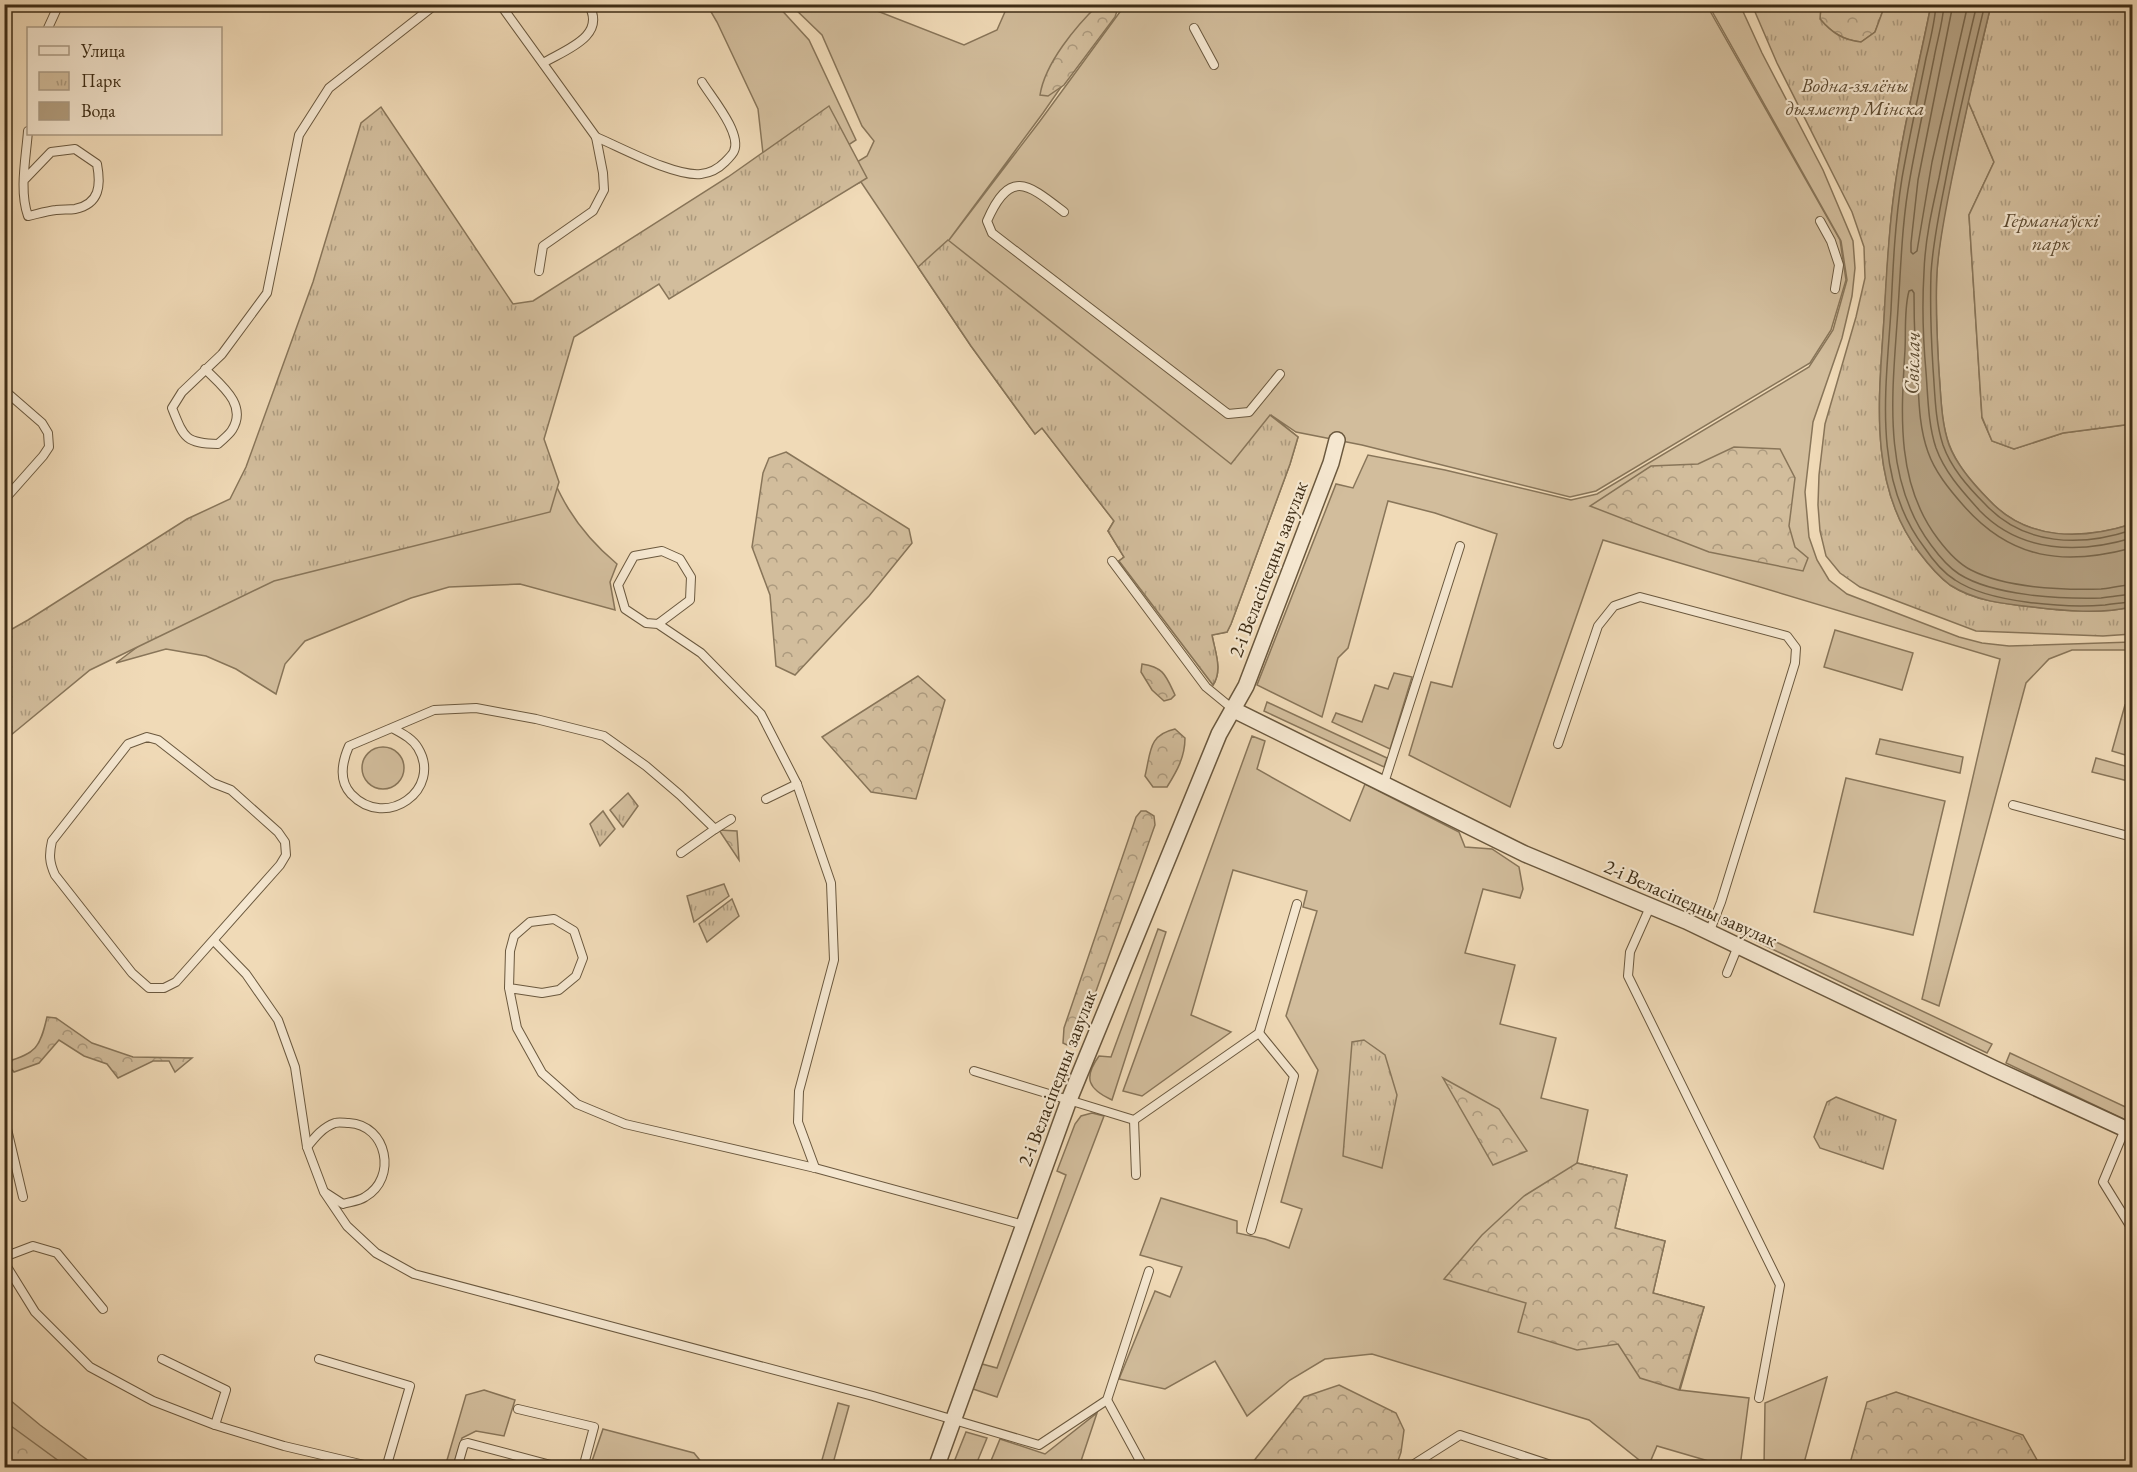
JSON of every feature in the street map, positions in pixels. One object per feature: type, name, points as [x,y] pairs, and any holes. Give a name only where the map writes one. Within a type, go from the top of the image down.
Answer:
[{"type":"street","name":"2-і Веласіпедны завулак","points":[[936,1467],[1069,1100],[1219,734],[1246,686],[1331,463],[1337,440]]},
{"type":"street","name":"2-і Веласіпедны завулак","points":[[1234,710],[1525,854],[1738,946],[2129,1130]]},
{"type":"lane","points":[[48,27],[59,4]]},
{"type":"lane","points":[[205,369],[231,394],[237,410],[233,429],[218,444],[197,443],[182,432],[172,408],[182,392],[205,369],[222,354],[267,293],[299,135],[329,88],[436,4]]},
{"type":"lane","points":[[500,4],[596,137],[603,172],[604,190],[593,210],[543,246],[539,272]]},
{"type":"lane","points":[[543,63],[589,34],[594,22],[593,12],[588,4]]},
{"type":"lane","points":[[1194,28],[1214,65]]},
{"type":"lane","points":[[596,137],[674,171],[699,174],[712,171],[735,151],[735,136],[702,82]]},
{"type":"lane","points":[[24,179],[51,152],[75,149],[97,164],[99,192],[88,204],[75,209],[57,209],[28,216],[25,208],[24,179],[28,135]]},
{"type":"lane","points":[[1064,212],[1033,188],[1023,185],[1008,189],[992,210],[987,221],[992,233],[1228,414],[1249,412],[1280,374]]},
{"type":"lane","points":[[1820,221],[1831,241],[1839,265],[1835,288]]},
{"type":"lane","points":[[4,390],[42,423],[48,433],[49,447],[4,500]]},
{"type":"lane","points":[[1384,783],[1460,546]]},
{"type":"lane","points":[[658,624],[690,600],[690,577],[680,559],[662,550],[634,556],[618,585],[625,609],[646,623],[658,624],[701,653],[761,714],[797,784],[831,883],[834,960],[799,1090],[798,1122],[815,1168]]},
{"type":"lane","points":[[1112,561],[1206,687],[1234,710]]},
{"type":"lane","points":[[1558,744],[1598,626],[1614,606],[1640,597],[1786,636],[1796,648],[1795,663],[1721,902],[1709,933]]},
{"type":"lane","points":[[392,728],[407,736],[418,748],[423,763],[422,778],[416,793],[404,803],[389,809],[374,809],[359,802],[348,791],[342,776],[343,760],[349,746],[434,710],[476,708],[536,719],[604,736],[646,766],[715,829]]},
{"type":"lane","points":[[147,737],[158,740],[213,783],[231,790],[278,832],[285,842],[286,855],[280,865],[214,941],[176,982],[164,988],[149,988],[125,964],[55,875],[50,863],[49,852],[52,841],[128,744],[137,740],[147,737]]},
{"type":"lane","points":[[766,799],[797,784]]},
{"type":"lane","points":[[2013,805],[2133,837]]},
{"type":"lane","points":[[681,853],[731,819]]},
{"type":"lane","points":[[1134,1120],[1259,1033],[1297,904]]},
{"type":"lane","points":[[1650,907],[1630,951],[1628,976],[1780,1285],[1759,1398]]},
{"type":"lane","points":[[510,988],[542,993],[559,990],[576,976],[583,958],[574,931],[554,919],[530,922],[514,936],[510,951],[510,988],[517,1028],[542,1073],[577,1104],[625,1124],[815,1168],[1024,1225]]},
{"type":"lane","points":[[214,941],[246,974],[278,1020],[295,1067],[308,1147],[324,1192],[347,1226],[376,1253],[414,1274],[955,1419],[1039,1445],[1107,1400],[1149,1271]]},
{"type":"lane","points":[[1727,973],[1738,946]]},
{"type":"lane","points":[[1251,1230],[1294,1076],[1259,1033]]},
{"type":"lane","points":[[974,1071],[1134,1120]]},
{"type":"lane","points":[[1134,1120],[1136,1174]]},
{"type":"lane","points":[[308,1147],[320,1132],[337,1122],[358,1123],[375,1134],[386,1159],[382,1181],[365,1197],[343,1204],[324,1192]]},
{"type":"lane","points":[[4,1128],[7,1129],[23,1197]]},
{"type":"lane","points":[[2129,1130],[2103,1182],[2133,1229]]},
{"type":"lane","points":[[103,1309],[57,1253],[33,1246],[4,1260],[35,1312],[90,1367],[153,1401],[215,1425],[284,1446],[377,1467]]},
{"type":"lane","points":[[162,1359],[226,1390],[215,1425]]},
{"type":"lane","points":[[318,1359],[411,1386],[386,1467]]},
{"type":"lane","points":[[1107,1400],[1144,1467]]},
{"type":"lane","points":[[518,1409],[594,1427],[583,1467]]},
{"type":"lane","points":[[1408,1467],[1460,1435],[1560,1467]]},
{"type":"lane","points":[[457,1467],[462,1447],[468,1443],[562,1467]]},
{"type":"green space","points":[[1099,4],[1119,5],[1115,17],[1064,85],[1048,96],[1040,95],[1048,70],[1055,58],[1072,34]]},
{"type":"green space","points":[[1706,4],[1840,240],[1846,280],[1831,330],[1810,363],[1596,491],[1570,497],[1362,445],[1296,432],[1271,415],[1298,437],[1231,624],[1227,632],[1212,635],[1218,667],[1213,685],[1119,561],[1124,557],[1108,531],[1114,521],[1042,428],[1035,434],[971,346],[861,182],[742,232],[867,156],[874,141],[862,126],[822,35],[791,5],[862,5],[964,45],[997,30],[1008,5],[1118,5],[1043,113],[949,240],[1125,5]]},
{"type":"green space","points":[[1708,4],[1740,5],[1762,53],[1823,170],[1853,241],[1855,268],[1852,296],[1842,338],[1813,422],[1805,492],[1809,537],[1817,560],[1829,580],[1847,594],[1959,637],[1982,643],[2009,646],[2132,642],[2132,650],[2072,650],[2049,659],[2026,683],[1939,1006],[1922,999],[2000,659],[1603,540],[1510,807],[1409,755],[1431,682],[1452,687],[1497,534],[1435,513],[1388,501],[1348,648],[1338,658],[1322,717],[1257,685],[1336,484],[1353,488],[1368,455],[1445,470],[1571,500],[1597,494],[1809,367],[1833,330],[1847,280],[1841,241]]},
{"type":"green space","points":[[707,5],[777,5],[809,40],[856,140],[768,198],[758,109]]},
{"type":"green space","name":"Водна-зялёны дыяметр Мінска","points":[[1752,5],[1821,5],[1820,19],[1829,28],[1843,38],[1861,42],[1875,32],[1885,5],[1931,5],[1900,152],[1890,230],[1879,410],[1884,470],[1891,498],[1903,526],[1919,552],[1950,585],[1969,595],[2011,605],[2083,611],[2132,607],[2132,634],[2103,636],[1976,631],[1860,587],[1840,573],[1826,556],[1820,531],[1818,505],[1825,424],[1865,278],[1864,247],[1852,212],[1777,63]]},
{"type":"green space","points":[[1821,5],[1885,5],[1875,32],[1861,42],[1843,38],[1829,28],[1820,19]]},
{"type":"green space","name":"Водна-зялёны дыяметр Мінска","points":[[1991,5],[2132,5],[2132,424],[2063,433],[2014,449],[1992,441],[1982,417],[1969,215],[1994,162],[1968,101]]},
{"type":"green space","points":[[1968,101],[1994,162],[1969,215],[1982,418],[1992,441],[2014,449],[2063,433],[2132,424],[2132,524],[2094,533],[2075,534],[2038,530],[2020,523],[1989,500],[1961,467],[1952,452],[1943,418],[1939,372],[1937,271],[1946,207]]},
{"type":"green space","points":[[829,106],[867,178],[669,299],[659,284],[574,337],[544,439],[559,482],[550,512],[274,581],[90,670],[5,740],[5,633],[187,519],[230,499],[246,467],[313,282],[361,123],[381,107],[513,304],[533,301],[728,177]]},
{"type":"green space","points":[[948,240],[1231,464],[1270,415],[1298,437],[1231,624],[1227,632],[1212,635],[1218,667],[1213,685],[1119,561],[1124,557],[1108,531],[1114,521],[1042,428],[1035,434],[971,346],[918,267]]},
{"type":"green space","points":[[537,440],[568,508],[589,536],[617,564],[610,582],[615,610],[520,584],[449,587],[411,598],[305,641],[285,664],[276,694],[236,669],[206,656],[166,649],[116,663],[144,642]]},
{"type":"green space","points":[[1734,447],[1780,449],[1795,478],[1789,526],[1795,547],[1808,558],[1803,571],[1709,552],[1590,506],[1651,466],[1698,464]]},
{"type":"green space","points":[[786,452],[909,529],[912,543],[869,596],[795,675],[776,666],[770,595],[752,547],[763,473],[769,458]]},
{"type":"green space","points":[[1835,630],[1913,653],[1902,690],[1824,667]]},
{"type":"green space","points":[[1142,664],[1160,670],[1175,695],[1171,699],[1164,701],[1152,690],[1141,672]]},
{"type":"green space","points":[[1394,673],[1412,677],[1390,749],[1332,722],[1336,713],[1362,722],[1375,685],[1388,689]]},
{"type":"green space","points":[[918,676],[945,700],[916,799],[871,792],[822,737]]},
{"type":"green space","points":[[1267,702],[1387,758],[1384,767],[1264,711]]},
{"type":"green space","points":[[2125,705],[2132,707],[2132,757],[2112,751]]},
{"type":"green space","points":[[1175,729],[1185,738],[1180,764],[1167,787],[1153,787],[1145,776],[1152,746],[1160,736]]},
{"type":"green space","points":[[1252,736],[1265,741],[1257,769],[1350,821],[1365,784],[1459,832],[1465,847],[1492,849],[1519,867],[1523,889],[1520,898],[1483,889],[1465,953],[1515,965],[1500,1024],[1556,1038],[1541,1098],[1588,1110],[1577,1163],[1627,1175],[1615,1228],[1665,1241],[1653,1293],[1704,1307],[1680,1390],[1749,1398],[1740,1467],[1729,1467],[1657,1446],[1648,1467],[1589,1420],[1372,1354],[1325,1359],[1290,1380],[1247,1416],[1215,1361],[1165,1389],[1119,1379],[1155,1291],[1170,1297],[1182,1267],[1140,1255],[1161,1198],[1237,1221],[1237,1233],[1265,1239],[1289,1248],[1302,1209],[1281,1202],[1318,1070],[1286,1016],[1317,911],[1303,907],[1307,891],[1233,870],[1191,1015],[1231,1032],[1142,1096],[1123,1091]]},
{"type":"green space","points":[[1880,739],[1963,757],[1960,773],[1876,754]]},
{"type":"green space","points":[[383,747],[391,748],[398,753],[403,760],[403,776],[398,783],[391,788],[383,789],[375,788],[368,783],[363,776],[362,768],[363,760],[368,753],[375,748]]},
{"type":"green space","points":[[2096,758],[2132,768],[2132,782],[2092,772]]},
{"type":"green space","points":[[1846,778],[1945,801],[1913,935],[1814,912]]},
{"type":"green space","points":[[628,793],[638,806],[623,827],[610,810]]},
{"type":"green space","points":[[603,811],[615,829],[600,846],[590,824]]},
{"type":"green space","points":[[1141,811],[1154,816],[1155,825],[1078,1042],[1071,1047],[1063,1043],[1064,1028],[1136,817]]},
{"type":"green space","points":[[719,830],[737,831],[739,860]]},
{"type":"green space","points":[[724,884],[729,896],[694,922],[687,896]]},
{"type":"green space","points":[[732,899],[739,916],[707,942],[699,924]]},
{"type":"green space","points":[[1736,923],[1992,1044],[1987,1053],[1741,934]]},
{"type":"green space","points":[[1158,929],[1166,932],[1112,1100],[1093,1087],[1091,1071],[1099,1056],[1111,1057]]},
{"type":"green space","points":[[47,1017],[56,1018],[92,1043],[133,1057],[192,1058],[175,1072],[169,1061],[153,1061],[118,1078],[107,1064],[84,1056],[59,1040],[39,1063],[14,1072],[6,1062],[24,1056],[35,1048],[42,1036]]},
{"type":"green space","points":[[1364,1040],[1385,1055],[1397,1095],[1382,1168],[1343,1156],[1352,1042]]},
{"type":"green space","points":[[2010,1053],[2132,1110],[2132,1123],[2006,1063]]},
{"type":"green space","points":[[1443,1078],[1499,1109],[1527,1151],[1493,1165]]},
{"type":"green space","points":[[1836,1097],[1896,1120],[1883,1169],[1820,1148],[1814,1137],[1827,1102]]},
{"type":"green space","points":[[1092,1113],[1104,1116],[997,1397],[973,1389],[982,1364],[997,1368],[1066,1175],[1057,1171],[1075,1124],[1081,1116]]},
{"type":"green space","points":[[1577,1163],[1627,1175],[1615,1228],[1665,1241],[1653,1293],[1704,1307],[1679,1390],[1640,1378],[1618,1344],[1577,1350],[1518,1332],[1526,1303],[1444,1279],[1482,1235],[1524,1196]]},
{"type":"green space","points":[[1827,1377],[1803,1467],[1764,1467],[1765,1403]]},
{"type":"green space","points":[[1339,1385],[1396,1413],[1404,1430],[1396,1467],[1249,1467],[1304,1397]]},
{"type":"green space","points":[[484,1390],[515,1400],[504,1436],[476,1431],[462,1438],[453,1467],[445,1467],[466,1395]]},
{"type":"green space","points":[[1896,1392],[2023,1435],[2041,1467],[1849,1467],[1867,1402]]},
{"type":"green space","points":[[4,1395],[40,1425],[97,1467],[5,1467]]},
{"type":"green space","points":[[838,1403],[849,1406],[832,1467],[820,1467]]},
{"type":"green space","points":[[1097,1413],[1079,1467],[988,1468],[1000,1439],[1045,1454]]},
{"type":"green space","points":[[4,1419],[11,1426],[67,1467],[5,1467]]},
{"type":"green space","points":[[603,1429],[694,1453],[703,1464],[714,1467],[590,1467]]},
{"type":"green space","points":[[966,1432],[987,1438],[975,1467],[952,1467]]},
{"type":"water","name":"Свіслач","points":[[1931,5],[1991,5],[1952,178],[1938,260],[1936,310],[1939,373],[1943,418],[1949,445],[1961,467],[1977,488],[2004,513],[2020,523],[2038,530],[2075,534],[2094,533],[2132,524],[2132,607],[2095,611],[2058,610],[2011,605],[1969,595],[1941,578],[1919,552],[1903,526],[1891,498],[1884,470],[1879,410],[1888,245],[1900,152]]},
{"type":"park label","name":"Германаўскі парк","points":[[2051,232]]}]
